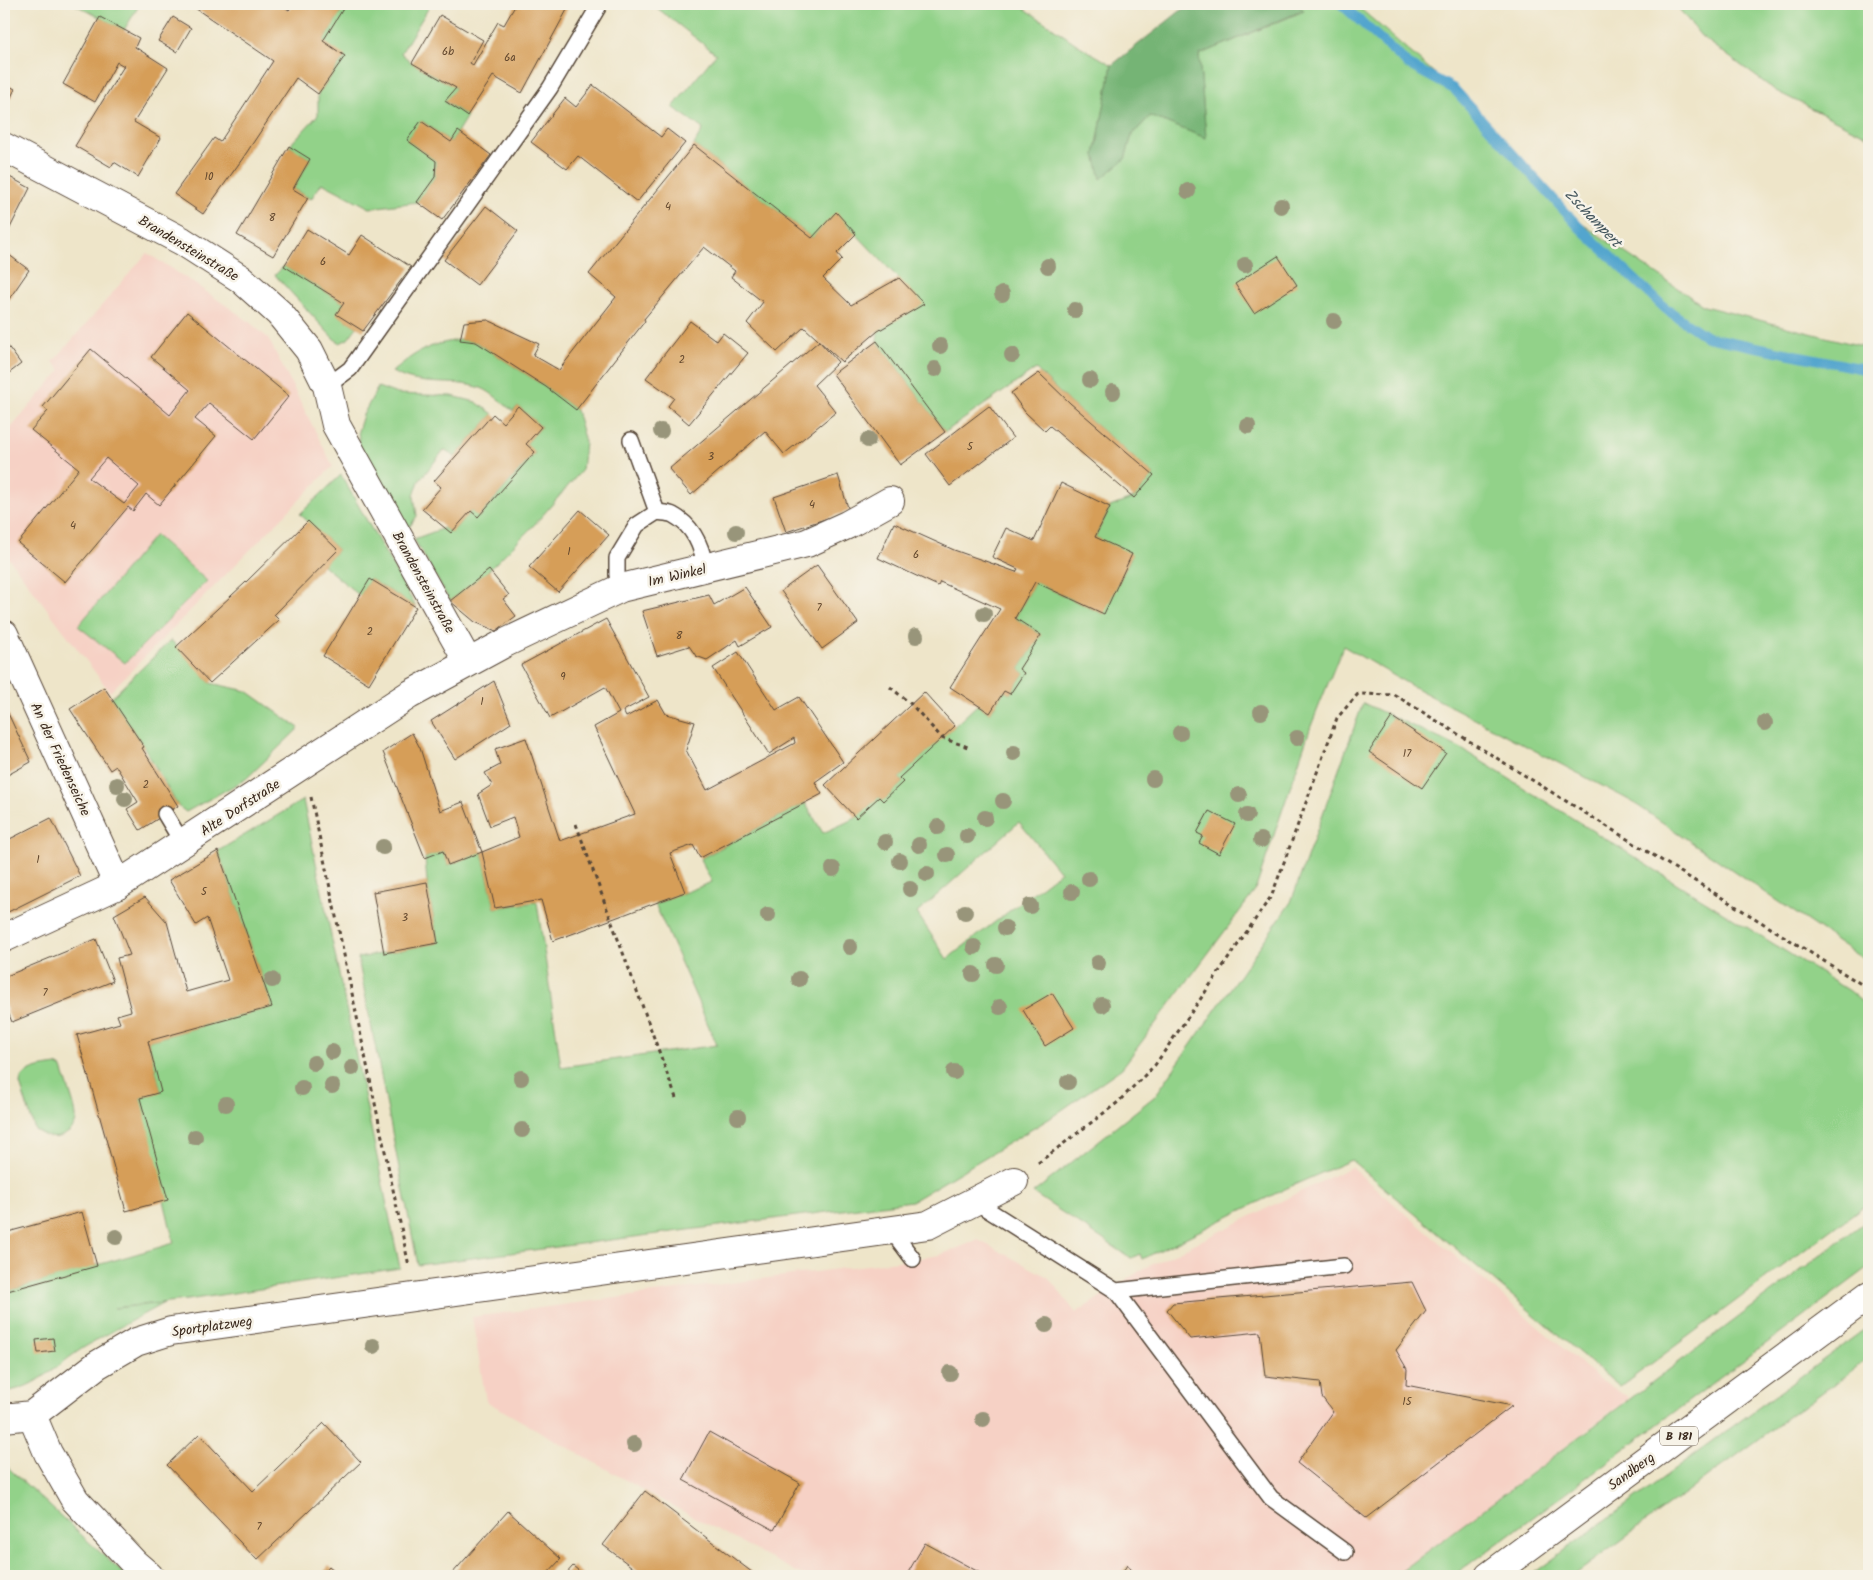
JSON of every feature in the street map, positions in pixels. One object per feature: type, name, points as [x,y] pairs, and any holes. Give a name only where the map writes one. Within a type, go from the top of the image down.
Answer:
[{"type":"street","name":"Brandensteinstraße","points":[[4,147],[182,241],[241,279],[279,313],[309,350],[327,386],[336,425],[468,662]]},
{"type":"street","name":"Im Winkel","points":[[468,662],[621,588],[706,569],[806,543],[847,525],[890,501]]},
{"type":"street","name":"An der Friedenseiche","points":[[4,634],[118,885]]},
{"type":"street","name":"Alte Dorfstraße","points":[[4,938],[118,885],[410,695],[468,662]]},
{"type":"street","name":"Sportplatzweg","points":[[32,1415],[97,1365],[136,1342],[171,1331],[928,1225],[1014,1181]]},
{"type":"street","name":"Sandberg","points":[[1489,1576],[1869,1295]]},
{"type":"street","points":[[4,1418],[32,1415],[48,1454],[75,1500],[135,1564],[149,1576]]},
{"type":"lane","points":[[327,386],[350,369],[550,88],[600,4]]},
{"type":"lane","points":[[631,440],[657,512]]},
{"type":"lane","points":[[621,588],[617,576],[617,558],[637,525],[657,512],[672,514],[694,532],[703,551],[706,569]]},
{"type":"lane","points":[[165,814],[183,844]]},
{"type":"lane","points":[[974,1201],[1116,1291],[1272,1498],[1345,1552]]},
{"type":"lane","points":[[891,1230],[913,1259]]},
{"type":"lane","points":[[1116,1291],[1344,1266]]},
{"type":"path","points":[[890,687],[911,704],[942,738],[968,746]]},
{"type":"path","points":[[1014,1181],[1117,1103],[1155,1065],[1272,895],[1337,718],[1358,694],[1394,695],[1869,990]]},
{"type":"path","points":[[304,765],[416,1298]]},
{"type":"path","points":[[576,824],[676,1098]]},
{"type":"shaded area","points":[[147,253],[247,320],[268,338],[333,466],[110,692],[4,552],[4,436],[61,370],[53,362]]},
{"type":"shaded area","points":[[1351,1167],[1598,1378],[1629,1398],[1395,1576],[804,1576],[645,1491],[486,1401],[472,1317],[940,1255],[978,1240],[1048,1277],[1076,1313],[1141,1270]]},
{"type":"green space","points":[[74,4],[140,4],[124,30]]},
{"type":"green space","points":[[346,4],[431,4],[401,53],[412,63],[456,88],[445,102],[467,116],[451,142],[422,121],[407,140],[436,161],[435,177],[417,202],[370,208],[322,183],[311,199],[293,189],[310,159],[289,146],[318,115],[318,94],[345,57],[323,41]]},
{"type":"green space","points":[[652,4],[1018,4],[1078,45],[1112,65],[1095,155],[1125,159],[1132,135],[1150,116],[1206,138],[1199,55],[1304,11],[1296,4],[1355,4],[1479,112],[1569,215],[1704,306],[1869,348],[1869,963],[1631,801],[1410,685],[1343,646],[1311,726],[1255,891],[1122,1068],[1049,1119],[912,1201],[418,1265],[358,958],[438,943],[427,882],[425,858],[443,851],[448,865],[482,852],[495,908],[537,902],[561,1067],[717,1045],[655,904],[712,882],[700,859],[805,803],[823,833],[856,818],[879,797],[883,801],[903,782],[899,778],[977,705],[990,713],[1004,691],[1010,694],[1024,673],[1019,669],[1041,635],[1015,618],[1035,582],[1103,614],[1132,555],[1095,537],[1110,507],[1134,498],[1154,475],[1070,403],[1036,369],[945,432],[877,341],[878,331],[923,304],[836,213],[812,238],[694,145],[703,129],[673,107],[716,54]],"holes":[[[1019,822],[1060,872],[947,959],[917,913]]]},
{"type":"green space","points":[[1189,4],[1296,4],[1304,10],[1199,55],[1206,138],[1150,116],[1132,135],[1125,159],[1101,179],[1095,155],[1112,65]]},
{"type":"green space","points":[[1675,4],[1869,4],[1869,137],[1776,91],[1701,36]]},
{"type":"green space","points":[[284,266],[344,303],[337,314],[357,327],[348,339],[340,343],[333,338],[275,275]]},
{"type":"green space","points":[[460,340],[476,342],[546,387],[576,410],[585,442],[582,470],[535,524],[489,570],[450,601],[414,539],[444,528],[451,533],[471,511],[479,517],[535,453],[526,444],[541,427],[518,406],[513,411],[481,388],[470,385],[426,382],[392,372],[423,350]]},
{"type":"green space","points":[[378,387],[397,394],[452,396],[476,402],[493,414],[455,457],[444,450],[419,481],[414,496],[417,516],[408,529],[360,447],[358,431],[363,415]]},
{"type":"green space","points":[[341,475],[416,607],[370,579],[360,596],[323,565],[338,550],[300,514]]},
{"type":"green space","points":[[155,535],[207,581],[125,663],[78,626]]},
{"type":"green space","points":[[171,640],[210,683],[247,691],[299,728],[246,779],[186,812],[178,806],[144,747],[111,698]]},
{"type":"green space","points":[[1363,703],[1460,748],[1849,991],[1869,1008],[1869,1202],[1620,1387],[1351,1160],[1287,1188],[1142,1259],[1140,1254],[1131,1258],[1033,1193],[1155,1096],[1291,902]]},
{"type":"green space","points":[[303,800],[400,1268],[187,1300],[114,1308],[164,1303],[83,1348],[37,1381],[27,1386],[4,1392],[4,1292],[174,1243],[140,1098],[161,1092],[148,1041],[272,1007],[218,851]]},
{"type":"green space","points":[[57,1065],[62,1068],[76,1112],[76,1122],[67,1133],[54,1138],[45,1136],[35,1130],[20,1084],[21,1079],[28,1072]]},
{"type":"green space","points":[[1869,1219],[1869,1267],[1454,1576],[1395,1576]]},
{"type":"green space","points":[[1869,1326],[1869,1358],[1573,1576],[1530,1576]]},
{"type":"green space","points":[[4,1464],[126,1576],[4,1576]]},
{"type":"building","points":[[189,4],[280,4],[289,10],[293,4],[346,4],[323,41],[345,56],[318,94],[296,78],[203,214],[174,194],[214,138],[220,142],[273,61]]},
{"type":"building","points":[[511,4],[560,4],[568,8],[522,93],[493,76],[467,116],[445,101],[456,88],[412,63],[440,15],[483,40],[470,63],[473,65],[498,22],[504,25],[515,6]]},
{"type":"building","points":[[100,17],[139,38],[135,47],[168,68],[134,122],[161,138],[138,177],[114,162],[111,167],[75,146],[124,66],[117,62],[95,102],[63,84]]},
{"type":"building","points":[[173,17],[191,28],[177,52],[158,41]]},
{"type":"building","points":[[4,83],[15,89],[4,111]]},
{"type":"building","points":[[593,85],[661,137],[667,129],[685,143],[637,202],[578,156],[567,169],[531,142],[565,98],[576,107]]},
{"type":"building","points":[[421,121],[451,142],[458,131],[491,155],[442,220],[417,202],[435,177],[436,161],[407,140]]},
{"type":"building","points":[[694,145],[812,238],[836,212],[856,234],[837,253],[842,259],[823,278],[851,305],[899,278],[924,304],[878,331],[842,362],[804,327],[777,352],[747,323],[763,302],[731,277],[735,271],[704,247],[644,319],[645,321],[576,410],[546,387],[476,342],[460,340],[464,322],[488,320],[539,344],[533,355],[559,370],[616,297],[589,274]]},
{"type":"building","points":[[289,146],[310,159],[293,189],[308,198],[273,256],[237,235]]},
{"type":"building","points":[[4,174],[30,188],[4,240]]},
{"type":"building","points":[[486,206],[518,231],[477,285],[444,260]]},
{"type":"building","points":[[307,229],[349,255],[362,235],[411,267],[363,331],[336,314],[344,303],[284,266]]},
{"type":"building","points":[[4,251],[29,270],[7,302],[4,300]]},
{"type":"building","points":[[1278,256],[1297,285],[1254,313],[1235,284]]},
{"type":"building","points":[[187,312],[289,396],[254,439],[209,403],[195,419],[216,436],[159,505],[146,494],[133,511],[128,507],[65,582],[18,543],[79,469],[31,430],[48,411],[43,407],[91,349],[170,415],[190,390],[151,357]],"holes":[[[106,458],[139,486],[124,504],[89,478]]]},
{"type":"building","points":[[690,321],[717,341],[723,333],[748,353],[689,424],[668,406],[674,398],[646,378]]},
{"type":"building","points":[[4,341],[21,364],[4,377]]},
{"type":"building","points":[[819,341],[838,362],[814,385],[836,412],[784,454],[765,431],[691,495],[669,469]]},
{"type":"building","points":[[877,341],[945,432],[900,465],[833,374]]},
{"type":"building","points":[[1039,373],[1070,403],[1154,475],[1134,498],[1050,426],[1045,431],[1025,412],[1011,393]]},
{"type":"building","points":[[518,406],[541,427],[526,444],[535,452],[478,517],[471,511],[451,533],[422,509],[441,487],[434,481],[493,414],[503,423]]},
{"type":"building","points":[[989,406],[1013,438],[950,486],[926,454]]},
{"type":"building","points":[[838,475],[849,511],[786,532],[774,497]]},
{"type":"building","points":[[1061,483],[1110,507],[1095,537],[1132,554],[1104,614],[1035,582],[1015,618],[1041,635],[1019,669],[1024,673],[1010,694],[1004,691],[990,713],[950,687],[1000,609],[940,582],[938,586],[878,558],[894,523],[954,550],[1016,572],[1018,569],[992,557],[1006,528],[1034,541]]},
{"type":"building","points":[[580,510],[609,535],[558,592],[529,567]]},
{"type":"building","points":[[308,521],[338,550],[274,615],[279,620],[210,683],[176,647]]},
{"type":"building","points":[[817,565],[858,623],[822,649],[781,591]]},
{"type":"building","points":[[489,570],[509,595],[503,599],[516,616],[496,631],[475,622],[450,601]]},
{"type":"building","points":[[370,579],[416,607],[369,684],[323,656]]},
{"type":"building","points":[[745,587],[772,627],[740,646],[737,640],[707,660],[696,656],[689,646],[657,656],[642,611],[709,595],[714,605]]},
{"type":"building","points":[[606,619],[649,697],[623,711],[626,717],[658,700],[666,714],[695,722],[686,750],[707,790],[795,743],[794,738],[769,754],[713,668],[738,652],[776,710],[799,697],[843,762],[815,782],[822,794],[700,858],[693,845],[670,853],[685,892],[553,941],[541,900],[495,908],[482,852],[519,837],[513,817],[490,826],[478,794],[492,785],[485,773],[500,765],[495,749],[526,738],[560,841],[635,814],[594,727],[619,713],[605,687],[550,718],[521,665]]},
{"type":"building","points":[[494,681],[511,723],[455,759],[431,721]]},
{"type":"building","points":[[104,687],[144,747],[142,748],[178,806],[140,830],[127,809],[138,802],[116,766],[110,770],[70,709]]},
{"type":"building","points":[[924,692],[955,726],[899,778],[903,782],[883,801],[879,797],[856,818],[825,785]]},
{"type":"building","points":[[4,705],[31,762],[4,777]]},
{"type":"building","points":[[1392,717],[1446,753],[1422,788],[1369,752]]},
{"type":"building","points":[[412,733],[420,748],[440,811],[463,802],[482,852],[448,865],[443,851],[425,858],[383,752]]},
{"type":"building","points":[[1209,811],[1235,824],[1219,854],[1199,843],[1203,836],[1197,833]]},
{"type":"building","points":[[51,818],[80,876],[4,914],[4,842]]},
{"type":"building","points":[[218,851],[272,1007],[148,1041],[161,1092],[140,1098],[168,1200],[126,1211],[77,1035],[120,1023],[117,1015],[131,1011],[117,958],[130,955],[114,915],[145,897],[167,922],[186,992],[228,980],[207,918],[196,925],[169,880]]},
{"type":"building","points":[[427,882],[438,943],[384,953],[373,892]]},
{"type":"building","points":[[96,939],[113,981],[12,1022],[4,1003],[4,977]]},
{"type":"building","points":[[1052,993],[1074,1028],[1045,1046],[1023,1010]]},
{"type":"building","points":[[82,1212],[97,1266],[4,1292],[4,1233]]},
{"type":"building","points":[[1412,1282],[1426,1311],[1396,1350],[1407,1369],[1406,1385],[1512,1406],[1366,1518],[1297,1463],[1333,1412],[1322,1397],[1320,1382],[1265,1376],[1260,1332],[1190,1339],[1167,1310],[1173,1303]]},
{"type":"building","points":[[53,1338],[55,1351],[38,1353],[36,1340]]},
{"type":"building","points":[[324,1423],[361,1462],[257,1560],[167,1465],[199,1434],[253,1491]]},
{"type":"building","points":[[709,1432],[800,1483],[774,1530],[683,1480]]},
{"type":"building","points":[[645,1491],[757,1576],[644,1576],[603,1545]]},
{"type":"building","points":[[508,1511],[561,1559],[545,1576],[450,1576]]},
{"type":"building","points":[[925,1543],[986,1576],[906,1576]]},
{"type":"building","points":[[1127,1565],[1135,1576],[1120,1576]]},
{"type":"building","points":[[329,1566],[341,1576],[320,1576]]},
{"type":"building","points":[[573,1566],[585,1576],[564,1576]]},
{"type":"waterway","name":"Zschampert","points":[[1341,4],[1409,65],[1454,89],[1579,227],[1666,309],[1707,337],[1869,370]]}]
